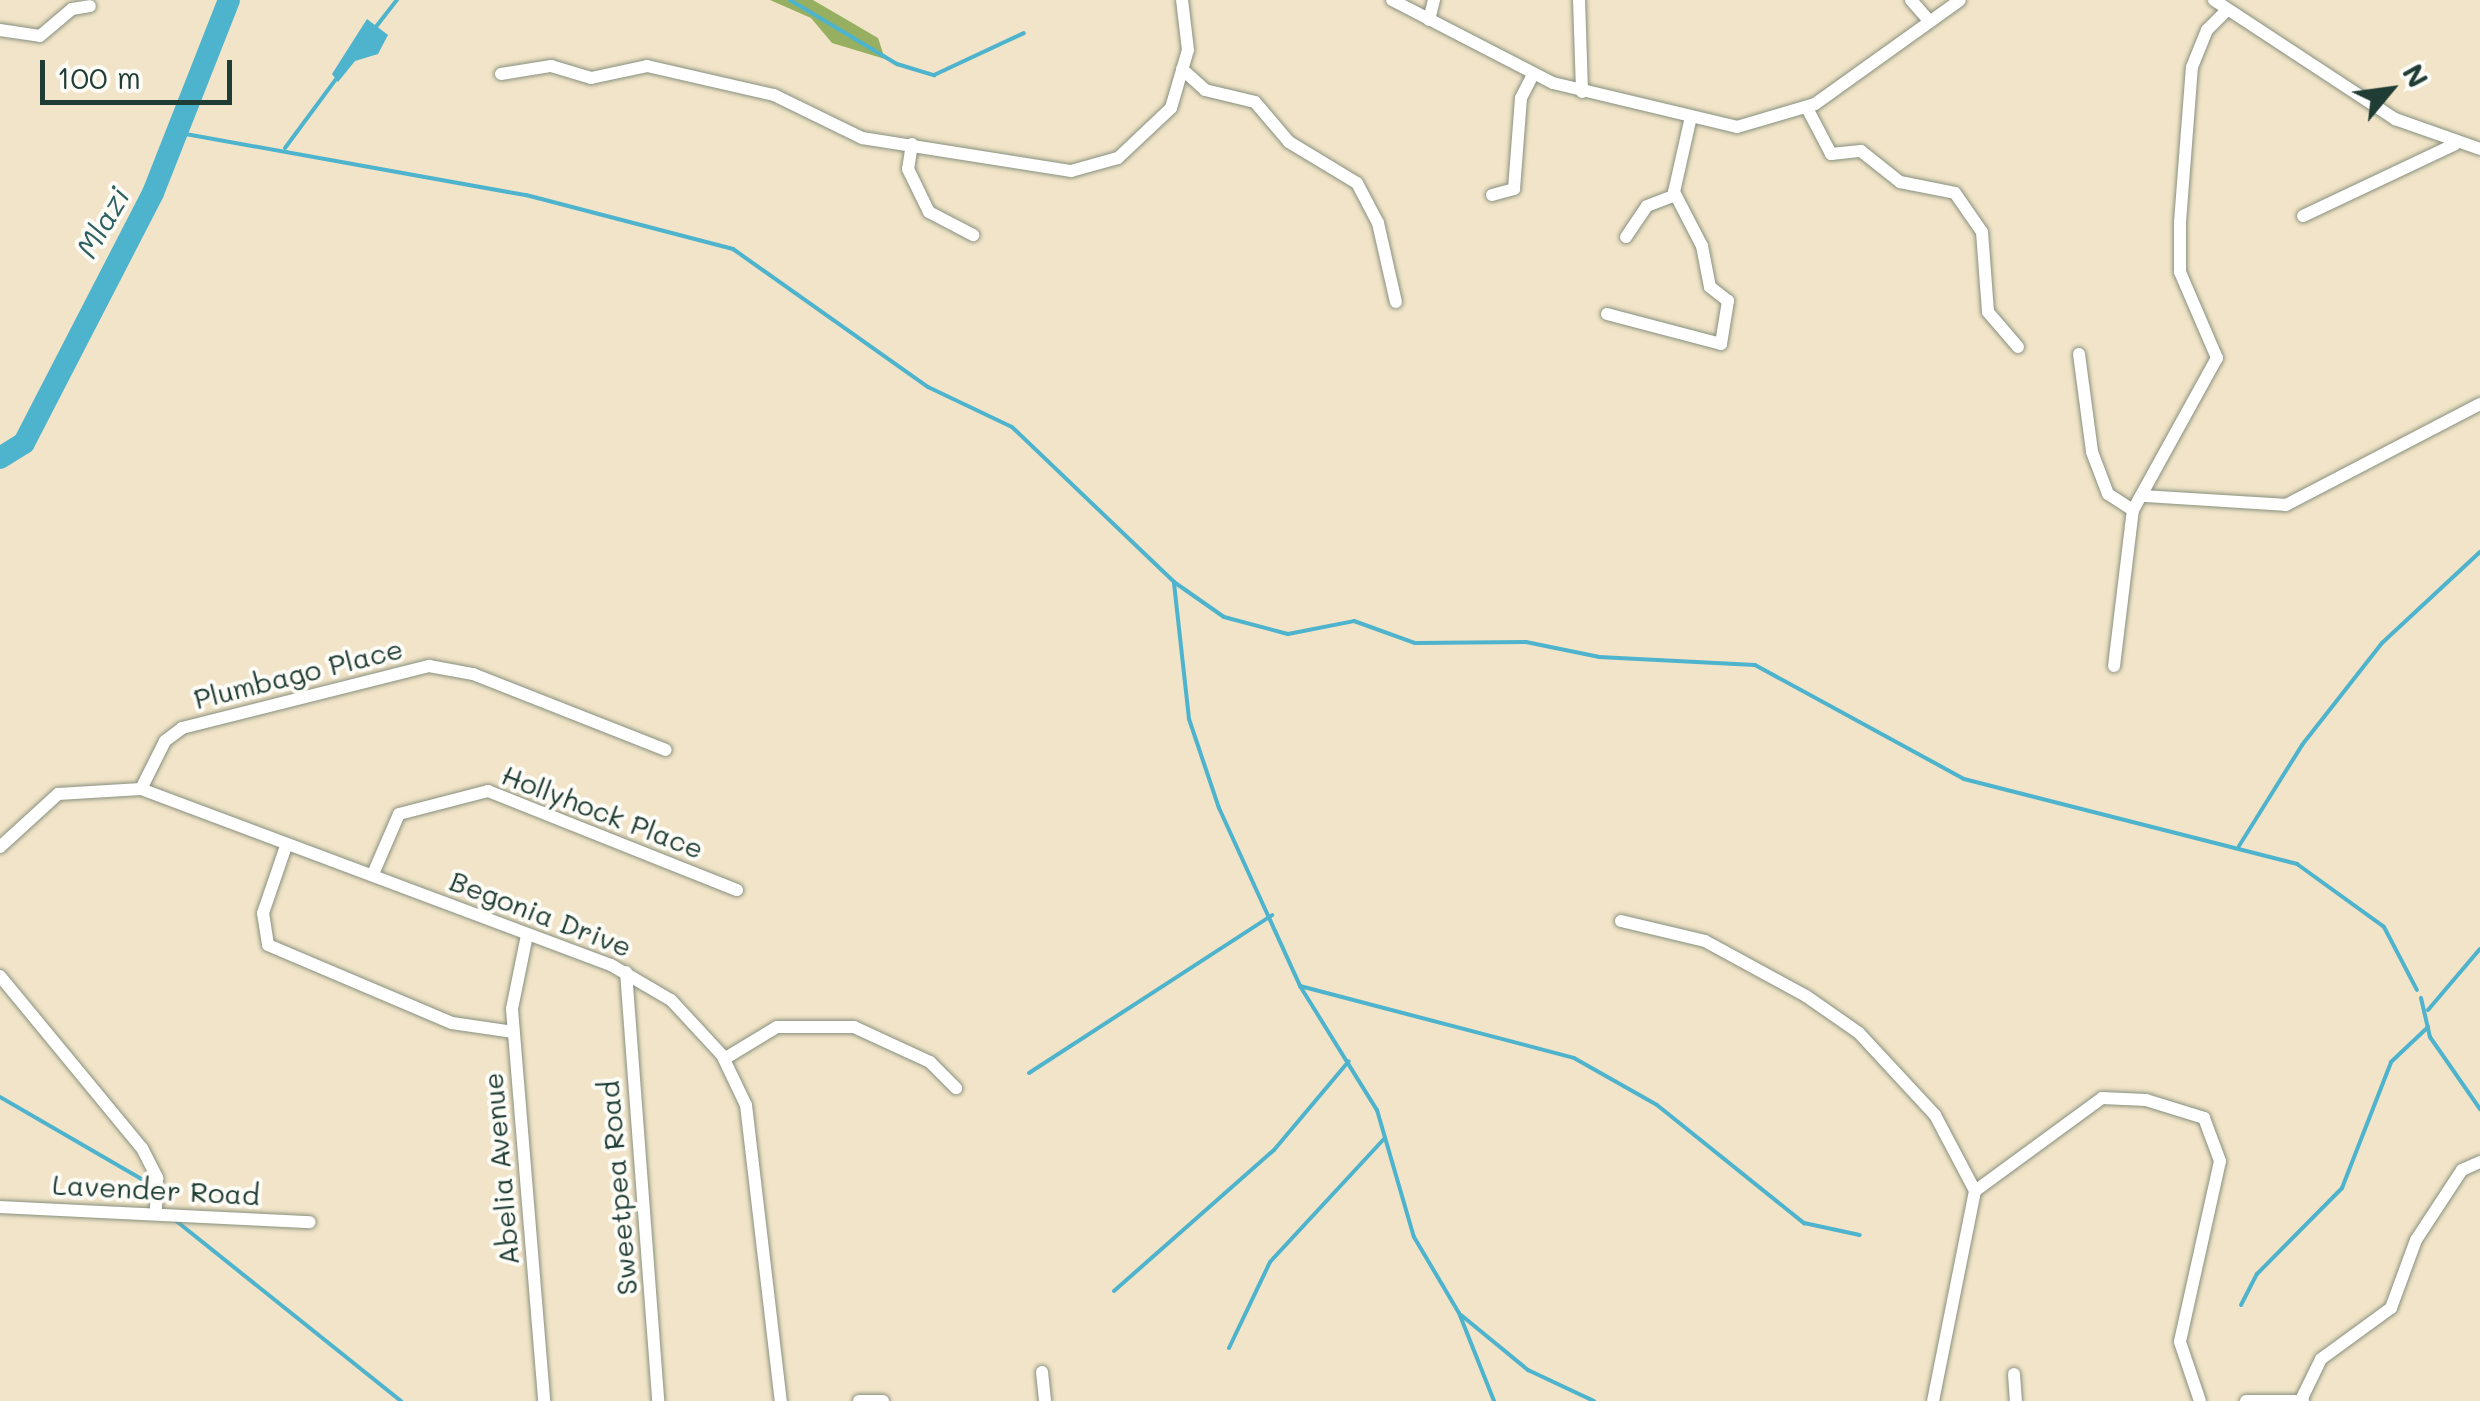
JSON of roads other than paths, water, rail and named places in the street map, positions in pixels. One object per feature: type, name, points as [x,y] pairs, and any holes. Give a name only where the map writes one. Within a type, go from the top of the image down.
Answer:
[{"type":"street","points":[[500,74],[552,66],[592,78],[646,66],[774,95],[862,138],[1050,172],[1101,165],[1166,114],[1182,70],[1182,0]]},
{"type":"street","points":[[1392,0],[1533,74],[1582,92],[1690,122],[1758,126],[1807,108],[1960,0]]},
{"type":"street","points":[[1428,20],[1434,0]]},
{"type":"street","points":[[1578,0],[1582,92]]},
{"type":"street","points":[[1911,0],[1929,21]]},
{"type":"street","points":[[2214,0],[2395,120],[2455,144],[2480,149]]},
{"type":"street","points":[[0,30],[40,36],[72,9],[90,6]]},
{"type":"street","points":[[2114,666],[2133,510],[2217,358],[2179,254],[2187,91],[2201,40],[2227,10]]},
{"type":"street","points":[[1182,70],[1205,90],[1255,102],[1289,142],[1357,182],[1378,223],[1396,302]]},
{"type":"street","points":[[1492,195],[1514,189],[1520,98],[1533,74]]},
{"type":"street","points":[[1807,108],[1832,154],[1861,151],[1900,182],[1955,193],[1982,232],[1988,312],[2018,347]]},
{"type":"street","points":[[1607,314],[1721,344],[1728,301],[1710,287],[1675,195],[1690,122]]},
{"type":"street","points":[[912,144],[908,169],[929,212],[973,236]]},
{"type":"street","points":[[2303,216],[2455,144]]},
{"type":"street","points":[[1626,237],[1648,206],[1675,195]]},
{"type":"street","points":[[2079,354],[2092,452],[2108,494],[2133,510]]},
{"type":"street","points":[[2144,496],[2286,504],[2480,404]]},
{"type":"street","name":"Plumbago Place","points":[[141,788],[165,741],[182,728],[429,666],[473,674],[666,750]]},
{"type":"street","name":"Begonia Drive","points":[[0,847],[58,794],[141,788],[626,972],[697,1023],[724,1059],[760,1172],[781,1401]]},
{"type":"street","name":"Hollyhock Place","points":[[373,874],[399,814],[488,790],[737,890]]},
{"type":"street","points":[[286,846],[262,913],[268,945],[452,1023],[513,1032]]},
{"type":"street","points":[[1621,921],[1729,951],[1859,1034],[1918,1091],[1974,1191],[1933,1401]]},
{"type":"street","name":"Abelia Avenue","points":[[527,935],[513,1032],[544,1401]]},
{"type":"street","name":"Sweetpea Road","points":[[626,972],[658,1401]]},
{"type":"street","points":[[0,976],[142,1148],[157,1178],[156,1213]]},
{"type":"street","points":[[724,1059],[777,1028],[854,1027],[930,1062],[956,1088]]},
{"type":"street","points":[[1974,1191],[2102,1098],[2146,1100],[2204,1118],[2220,1161],[2180,1342],[2200,1401]]},
{"type":"street","points":[[2246,1401],[2302,1399],[2320,1360],[2391,1308],[2416,1240],[2462,1170],[2480,1162]]},
{"type":"street","name":"Lavender Road","points":[[0,1207],[310,1222]]},
{"type":"street","points":[[1042,1372],[1045,1401]]},
{"type":"street","points":[[2014,1374],[2016,1401]]},
{"type":"street","points":[[860,1401],[883,1401]]},
{"type":"water","points":[[367,19],[388,35],[378,54],[355,61],[338,82],[332,74]]},
{"type":"waterway","name":"Mlazi","points":[[0,458],[24,443],[153,193],[229,0]]},
{"type":"waterway","points":[[375,28],[397,0]]},
{"type":"waterway","points":[[790,0],[897,64],[934,75],[1024,33]]},
{"type":"waterway","points":[[285,148],[336,79]]},
{"type":"waterway","points":[[180,133],[526,195],[733,249],[928,387],[1012,427],[1174,582],[1224,617],[1288,634],[1354,621],[1415,643],[1526,642],[1599,657],[1755,665],[1964,779],[2297,864],[2384,927],[2417,990]]},
{"type":"waterway","points":[[2239,846],[2302,745],[2382,643],[2480,552]]},
{"type":"waterway","points":[[1174,583],[1189,719],[1219,808],[1300,986],[1377,1110],[1414,1237],[1459,1313],[1494,1401]]},
{"type":"waterway","points":[[1029,1073],[1272,915]]},
{"type":"waterway","points":[[2428,1010],[2480,949]]},
{"type":"waterway","points":[[1300,986],[1574,1058],[1657,1105],[1804,1223],[1860,1235]]},
{"type":"waterway","points":[[2421,998],[2430,1037],[2480,1109]]},
{"type":"waterway","points":[[2241,1305],[2257,1274],[2342,1188],[2391,1062],[2428,1027]]},
{"type":"waterway","points":[[1114,1291],[1274,1150],[1349,1061]]},
{"type":"waterway","points":[[0,1097],[150,1184]]},
{"type":"waterway","points":[[1229,1348],[1270,1262],[1385,1138]]},
{"type":"waterway","points":[[175,1220],[401,1401]]},
{"type":"waterway","points":[[1461,1315],[1528,1370],[1594,1401]]}]
